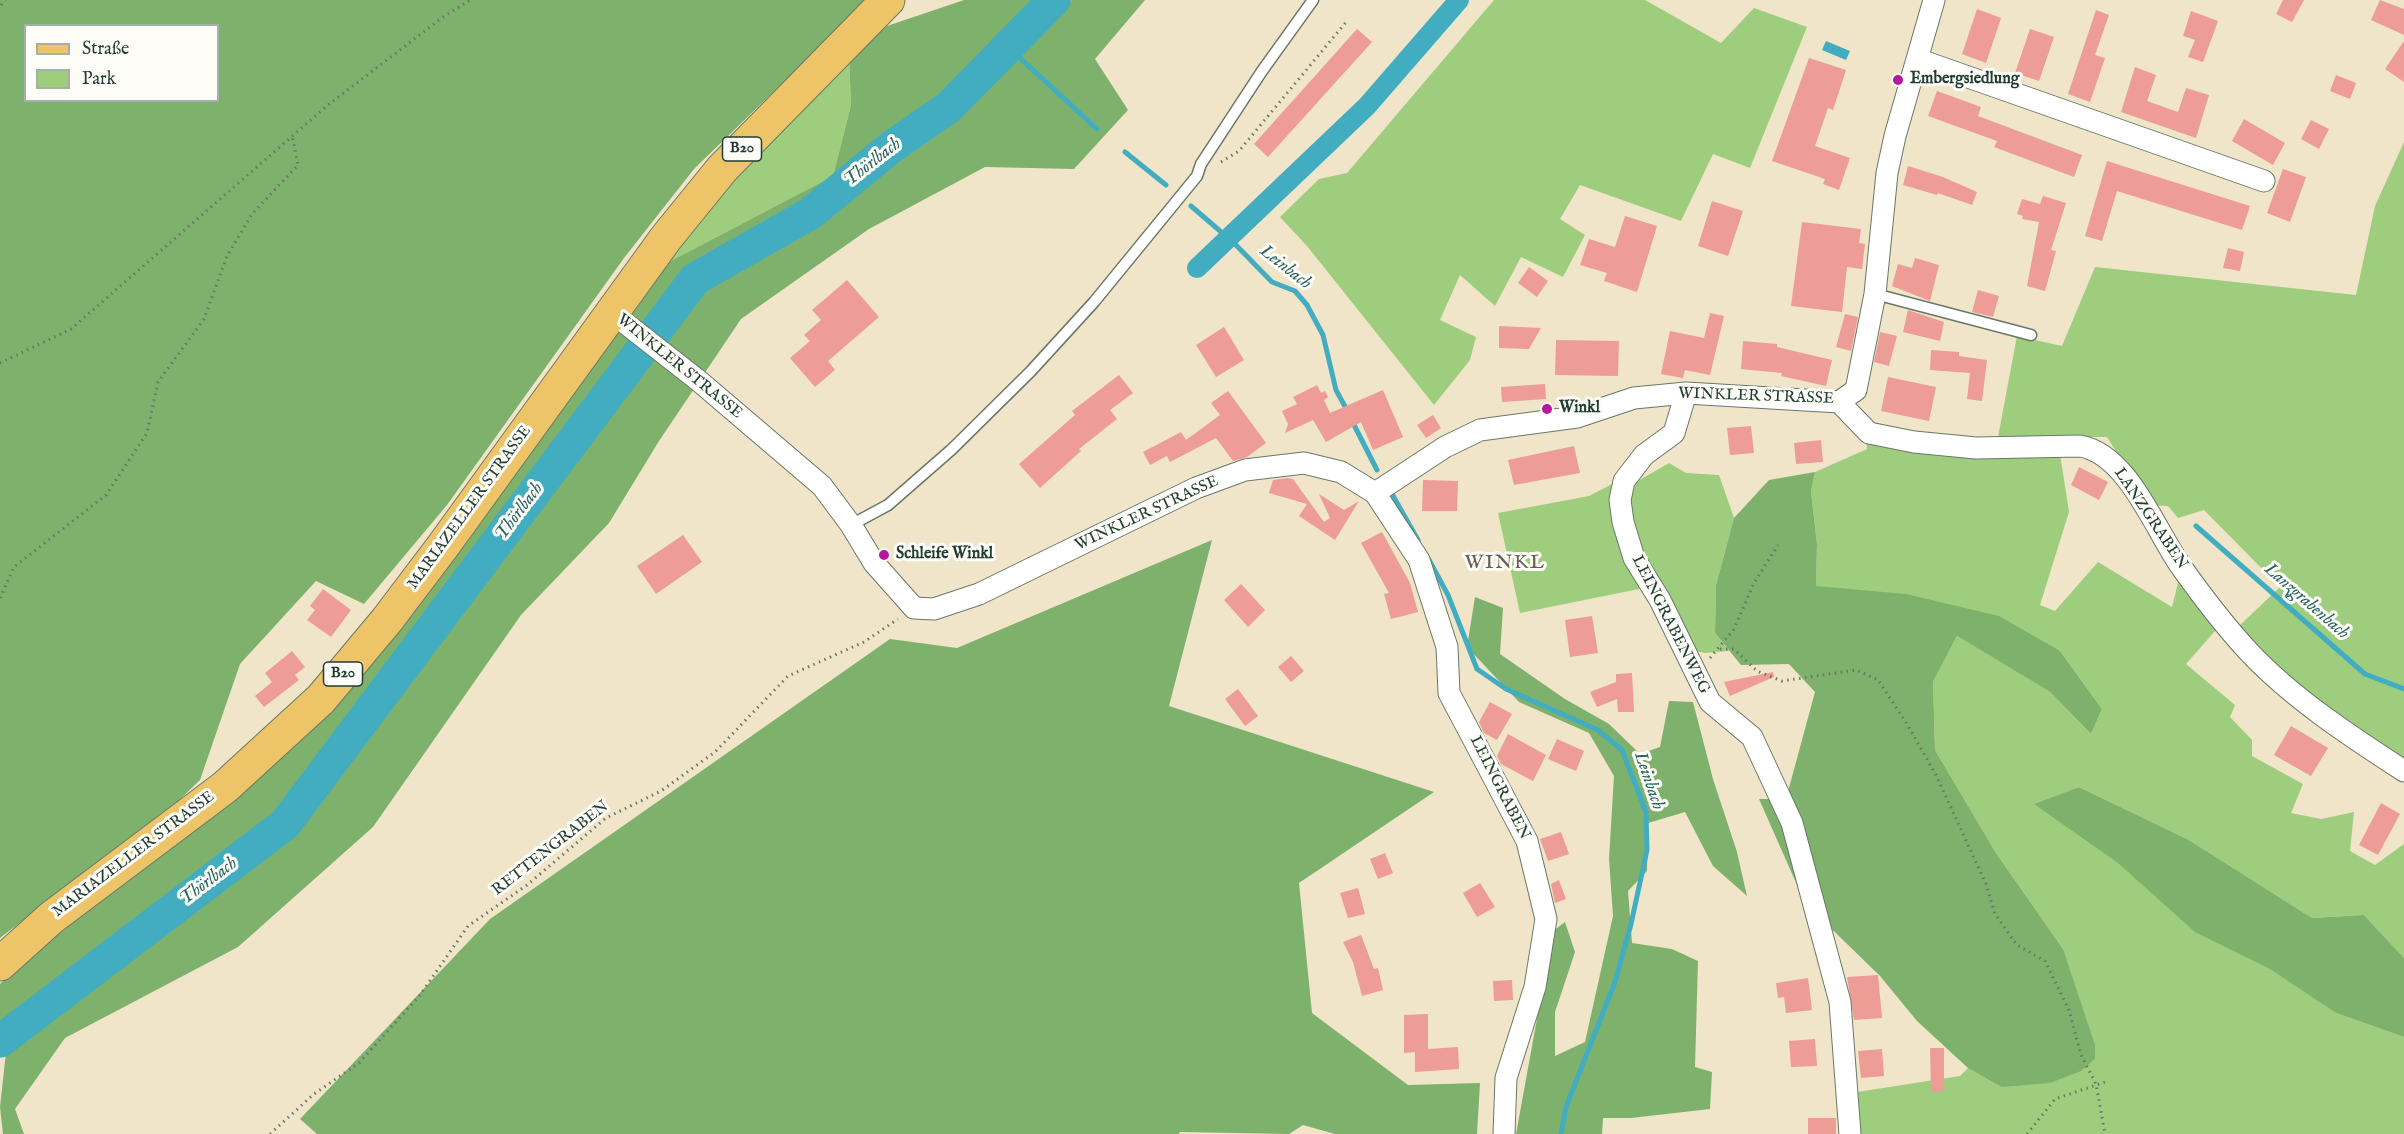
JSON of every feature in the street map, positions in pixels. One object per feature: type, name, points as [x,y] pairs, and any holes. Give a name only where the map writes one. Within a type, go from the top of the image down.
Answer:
[{"type":"main road","name":"MARIAZELLER STRASSE","points":[[0,964],[51,918],[217,793],[321,699],[387,620],[443,546],[722,169],[888,0]]},
{"type":"street","name":"WINKLER STRASSE","points":[[615,315],[699,381],[822,486],[851,525],[874,564],[914,608],[934,609],[979,594],[1196,488],[1245,470],[1304,463],[1341,472],[1375,493],[1444,447],[1480,430],[1577,417],[1634,399],[1686,393],[1839,402],[1856,390],[1875,294],[1887,173],[1895,136],[1934,0]]},
{"type":"street","points":[[1917,59],[2264,180]]},
{"type":"street","name":"LEINGRABENWEG","points":[[1686,393],[1674,433],[1644,455],[1624,481],[1620,500],[1623,522],[1634,558],[1660,600],[1691,668],[1710,702],[1752,737],[1792,823],[1840,1002],[1850,1134]]},
{"type":"street","name":"LANZGRABEN","points":[[1839,402],[1869,433],[1914,442],[1976,448],[2079,446],[2095,448],[2109,458],[2126,479],[2182,568],[2248,650],[2285,686],[2404,771]]},
{"type":"street","name":"LEINGRABEN","points":[[1375,493],[1419,561],[1447,647],[1449,693],[1527,841],[1546,919],[1535,987],[1506,1078],[1504,1134]]},
{"type":"lane","points":[[851,525],[888,505],[951,450],[1095,302],[1197,176],[1201,164],[1256,80],[1313,0]]},
{"type":"lane","points":[[1875,294],[2031,334]]},
{"type":"path","points":[[1,5],[5,0]]},
{"type":"path","points":[[0,363],[71,329],[292,135],[443,17],[470,0]]},
{"type":"path","points":[[1197,176],[1239,151],[1347,21]]},
{"type":"path","points":[[0,598],[14,567],[106,495],[147,433],[158,382],[204,319],[227,256],[252,214],[298,165],[292,135]]},
{"type":"path","points":[[1691,668],[1704,664],[1720,649],[1734,628],[1754,583],[1778,545]]},
{"type":"path","name":"RETTENGRABEN","points":[[270,1134],[314,1094],[359,1064],[420,995],[468,926],[527,885],[606,818],[661,791],[715,752],[788,676],[864,642],[914,608]]},
{"type":"path","points":[[1720,649],[1734,649],[1757,671],[1782,681],[1856,670],[1878,680],[1907,724],[1936,775],[1986,884],[1995,914],[2017,945],[2045,961],[2069,1010],[2081,1055],[2096,1084],[2105,1134]]},
{"type":"path","points":[[2027,1134],[2055,1099],[2108,1081]]},
{"type":"green space","points":[[0,0],[868,0],[694,169],[624,258],[447,505],[364,604],[316,581],[240,664],[200,780],[173,806],[0,938]]},
{"type":"green space","points":[[964,0],[1034,0],[974,64],[844,177],[690,276],[299,787],[231,860],[0,1027],[0,984],[47,935],[201,824],[665,264],[833,176],[851,105],[849,58],[887,26]]},
{"type":"green space","points":[[1071,0],[1145,0],[1095,59],[1128,110],[1074,169],[985,167],[869,229],[741,319],[659,441],[609,523],[521,615],[373,827],[238,947],[65,1038],[15,1109],[24,1134],[3,1134],[0,1107],[6,1052],[272,849],[336,778],[706,284],[824,222],[959,112]]},
{"type":"green space","points":[[1494,0],[1645,0],[1721,43],[1754,8],[1807,27],[1750,168],[1713,154],[1681,221],[1580,185],[1560,219],[1585,235],[1563,277],[1521,257],[1495,306],[1460,275],[1440,320],[1476,337],[1470,360],[1434,405],[1307,246],[1280,217],[1319,179],[1347,173]]},
{"type":"green space","points":[[849,58],[851,105],[833,176],[665,264],[714,192]]},
{"type":"green space","points":[[2404,142],[2404,765],[2299,689],[2237,628],[2280,587],[2204,510],[2178,518],[2168,506],[2149,505],[2107,437],[1998,437],[2017,336],[2062,346],[2095,267],[2356,295],[2375,206]]},
{"type":"green space","points":[[1866,439],[2060,454],[2069,512],[2040,605],[2055,611],[2098,562],[2172,607],[2179,579],[2222,623],[2186,664],[2235,705],[2230,717],[2252,740],[2252,756],[2303,784],[2291,813],[2321,819],[2354,812],[2350,851],[2375,865],[2404,844],[2404,958],[2364,915],[2312,918],[2189,840],[2079,787],[2035,804],[2336,1013],[2404,1037],[2404,1134],[1859,1134],[1857,1092],[1960,1076],[1968,1068],[2001,1087],[2063,949],[1996,853],[1935,750],[1933,682],[1957,636],[2050,692],[2091,734],[2102,709],[2060,651],[1816,586],[1817,544],[1811,491],[1815,472],[1867,449]]},
{"type":"green space","points":[[1669,463],[1686,473],[1719,475],[1734,518],[1716,585],[1715,633],[1729,651],[1705,653],[1691,650],[1652,577],[1625,507],[1629,486]]},
{"type":"green space","points":[[1815,472],[1811,491],[1817,544],[1816,586],[1906,594],[1999,616],[2060,651],[2102,709],[2091,734],[2050,692],[1957,636],[1933,682],[1935,750],[1996,853],[2063,949],[2095,1045],[2095,1059],[2081,1071],[2050,1083],[2001,1087],[1968,1068],[1917,1021],[1880,976],[1805,903],[1759,799],[1786,799],[1815,692],[1789,664],[1741,665],[1715,633],[1716,585],[1734,518],[1769,480]]},
{"type":"green space","points":[[1612,484],[1615,501],[1644,588],[1520,613],[1498,513],[1589,496]]},
{"type":"green space","points":[[1212,540],[1169,706],[1434,792],[1299,883],[1312,1013],[1408,1085],[1480,1083],[1477,1134],[1335,1134],[1303,1125],[1289,1134],[1180,1132],[1179,1134],[317,1134],[300,1119],[490,919],[890,639],[957,648]]},
{"type":"green space","points":[[1475,597],[1503,608],[1500,654],[1565,699],[1609,724],[1640,754],[1660,747],[1669,701],[1693,702],[1713,779],[1737,852],[1747,896],[1713,866],[1685,812],[1648,823],[1647,871],[1628,891],[1632,943],[1672,949],[1698,961],[1695,1067],[1712,1072],[1710,1109],[1631,1118],[1603,1118],[1602,1134],[1516,1134],[1553,931],[1565,922],[1575,952],[1555,1012],[1555,1056],[1585,1042],[1613,916],[1609,859],[1614,776],[1589,733],[1519,702],[1467,647]]},
{"type":"green space","points":[[2079,787],[2189,840],[2312,918],[2364,915],[2404,958],[2404,1037],[2336,1013],[2270,969],[2195,932],[2118,863],[2034,804]]},
{"type":"water","points":[[1826,41],[1850,51],[1846,60],[1822,50]]},
{"type":"building","points":[[2283,0],[2304,0],[2292,22],[2276,14]]},
{"type":"building","points":[[2380,0],[2404,9],[2404,35],[2371,20]]},
{"type":"building","points":[[1977,9],[2001,18],[1986,63],[1962,54]]},
{"type":"building","points":[[2096,10],[2109,15],[2095,55],[2105,58],[2090,102],[2068,94]]},
{"type":"building","points":[[2191,11],[2218,21],[2203,62],[2188,57],[2195,40],[2183,36]]},
{"type":"building","points":[[1357,29],[1372,42],[1268,157],[1254,144]]},
{"type":"building","points":[[2030,29],[2054,37],[2039,81],[2015,73]]},
{"type":"building","points":[[2404,41],[2404,82],[2385,69]]},
{"type":"building","points":[[1809,58],[1846,70],[1833,110],[1828,108],[1815,146],[1850,158],[1839,190],[1823,184],[1825,179],[1772,161]]},
{"type":"building","points":[[2135,67],[2156,75],[2147,101],[2178,112],[2186,88],[2209,95],[2196,138],[2121,112]]},
{"type":"building","points":[[2336,75],[2356,83],[2350,99],[2330,91]]},
{"type":"building","points":[[1937,91],[1981,107],[1978,116],[2082,155],[2074,177],[1994,147],[1997,141],[1928,116]]},
{"type":"building","points":[[2244,119],[2285,143],[2273,165],[2232,141]]},
{"type":"building","points":[[2311,120],[2329,129],[2319,149],[2301,139]]},
{"type":"building","points":[[2107,161],[2250,206],[2242,230],[2117,191],[2102,241],[2085,236]]},
{"type":"building","points":[[1908,166],[1943,177],[1977,192],[1972,205],[1938,193],[1937,195],[1903,185]]},
{"type":"building","points":[[2283,169],[2306,177],[2290,222],[2267,213]]},
{"type":"building","points":[[2043,196],[2066,203],[2051,250],[2056,251],[2045,291],[2027,286],[2039,222],[2022,219],[2023,216],[2017,214],[2022,199],[2040,204]]},
{"type":"building","points":[[1712,201],[1743,211],[1728,256],[1698,246]]},
{"type":"building","points":[[1625,216],[1657,226],[1637,292],[1604,281],[1607,273],[1580,265],[1589,239],[1615,247]]},
{"type":"building","points":[[1802,222],[1861,229],[1859,243],[1865,244],[1862,269],[1847,267],[1842,312],[1791,306]]},
{"type":"building","points":[[2228,248],[2244,252],[2240,271],[2223,268]]},
{"type":"building","points":[[1915,258],[1939,265],[1930,301],[1892,286],[1898,264],[1912,268]]},
{"type":"building","points":[[1529,267],[1548,281],[1537,297],[1518,283]]},
{"type":"building","points":[[847,280],[879,317],[828,361],[835,370],[815,387],[790,358],[810,341],[804,335],[821,320],[812,310]]},
{"type":"building","points":[[1978,290],[1999,296],[1993,317],[1972,312]]},
{"type":"building","points":[[1908,310],[1944,322],[1940,341],[1903,332]]},
{"type":"building","points":[[1710,313],[1724,316],[1710,375],[1685,370],[1683,378],[1661,374],[1670,331],[1704,338]]},
{"type":"building","points":[[1845,314],[1858,317],[1851,351],[1836,347]]},
{"type":"building","points":[[1499,326],[1541,328],[1529,349],[1499,348]]},
{"type":"building","points":[[1224,327],[1244,360],[1216,377],[1196,345]]},
{"type":"building","points":[[1880,332],[1897,336],[1889,366],[1874,362]]},
{"type":"building","points":[[1556,340],[1619,341],[1618,376],[1555,375]]},
{"type":"building","points":[[1743,341],[1777,344],[1777,347],[1832,360],[1826,386],[1781,376],[1782,373],[1741,369]]},
{"type":"building","points":[[1931,350],[1959,352],[1959,356],[1987,360],[1982,401],[1967,399],[1970,373],[1930,370]]},
{"type":"building","points":[[1119,375],[1133,393],[1110,410],[1117,419],[1079,449],[1081,451],[1040,488],[1019,464],[1075,415],[1072,411]]},
{"type":"building","points":[[1888,377],[1936,387],[1929,421],[1881,411]]},
{"type":"building","points":[[1545,384],[1546,399],[1502,402],[1501,387]]},
{"type":"building","points":[[1317,385],[1321,393],[1325,391],[1328,397],[1324,400],[1330,413],[1383,390],[1403,437],[1373,450],[1361,422],[1326,442],[1313,420],[1285,433],[1288,424],[1282,411],[1297,404],[1293,397]]},
{"type":"building","points":[[1228,391],[1266,443],[1247,457],[1233,461],[1216,438],[1170,462],[1167,456],[1150,465],[1143,452],[1181,432],[1186,440],[1220,415],[1211,403]]},
{"type":"building","points":[[1433,415],[1441,428],[1426,438],[1417,425]]},
{"type":"building","points":[[1751,426],[1754,453],[1730,455],[1727,428]]},
{"type":"building","points":[[1821,440],[1823,462],[1796,464],[1794,443]]},
{"type":"building","points":[[1574,446],[1580,473],[1514,485],[1508,460]]},
{"type":"building","points":[[2079,467],[2108,482],[2099,500],[2071,485]]},
{"type":"building","points":[[1293,479],[1324,522],[1330,518],[1319,494],[1344,510],[1359,501],[1335,540],[1299,516],[1307,504],[1269,493],[1273,480]]},
{"type":"building","points":[[1423,480],[1458,481],[1457,511],[1422,511]]},
{"type":"building","points":[[1382,532],[1410,583],[1418,612],[1391,619],[1384,594],[1389,593],[1361,543]]},
{"type":"building","points":[[683,535],[702,562],[656,594],[637,566]]},
{"type":"building","points":[[1241,584],[1265,610],[1248,627],[1224,600]]},
{"type":"building","points":[[323,589],[351,610],[331,637],[307,620],[315,610],[310,606]]},
{"type":"building","points":[[1592,616],[1598,653],[1570,657],[1565,620]]},
{"type":"building","points":[[292,651],[305,667],[295,675],[299,680],[264,707],[255,696],[272,682],[265,673]]},
{"type":"building","points":[[1291,656],[1304,671],[1291,682],[1278,667]]},
{"type":"building","points":[[1773,672],[1774,677],[1730,696],[1724,682]]},
{"type":"building","points":[[1632,673],[1634,712],[1618,712],[1617,699],[1597,707],[1590,692],[1616,682],[1616,674]]},
{"type":"building","points":[[1238,689],[1258,716],[1245,726],[1225,699]]},
{"type":"building","points":[[1490,702],[1512,714],[1497,740],[1484,733],[1479,722]]},
{"type":"building","points":[[2291,726],[2328,748],[2311,776],[2274,755]]},
{"type":"building","points":[[1508,734],[1546,755],[1533,781],[1501,764],[1497,756]]},
{"type":"building","points":[[1557,739],[1584,751],[1576,771],[1548,759]]},
{"type":"building","points":[[2381,803],[2400,814],[2378,855],[2359,845]]},
{"type":"building","points":[[1561,832],[1569,854],[1548,861],[1540,839]]},
{"type":"building","points":[[1385,853],[1393,873],[1378,879],[1370,859]]},
{"type":"building","points":[[1559,880],[1566,899],[1555,903],[1551,884]]},
{"type":"building","points":[[1480,883],[1495,907],[1477,917],[1463,893]]},
{"type":"building","points":[[1358,888],[1365,914],[1348,918],[1340,893]]},
{"type":"building","points":[[1361,935],[1374,969],[1378,968],[1383,990],[1362,996],[1353,962],[1343,942]]},
{"type":"building","points":[[1878,975],[1882,1018],[1854,1020],[1847,977]]},
{"type":"building","points":[[1808,978],[1812,1010],[1786,1013],[1784,997],[1778,998],[1776,983]]},
{"type":"building","points":[[1512,980],[1513,1000],[1494,1001],[1493,981]]},
{"type":"building","points":[[1428,1014],[1428,1049],[1458,1047],[1459,1069],[1415,1072],[1415,1052],[1404,1053],[1404,1015]]},
{"type":"building","points":[[1815,1039],[1817,1066],[1791,1067],[1789,1041]]},
{"type":"building","points":[[1930,1048],[1944,1048],[1944,1091],[1931,1092]]},
{"type":"building","points":[[1882,1049],[1884,1076],[1861,1078],[1858,1051]]},
{"type":"building","points":[[1808,1118],[1836,1118],[1836,1134],[1808,1134]]},
{"type":"waterway","name":"Thörlbach","points":[[0,1041],[285,824],[695,279],[811,213],[890,148],[949,107],[1054,0]]},
{"type":"waterway","points":[[1197,268],[1367,106],[1459,0]]},
{"type":"waterway","name":"Leinbach","points":[[1008,47],[1097,129]]},
{"type":"waterway","name":"Leinbach","points":[[1125,152],[1166,185]]},
{"type":"waterway","name":"Leinbach","points":[[1191,206],[1234,243],[1272,282],[1295,291],[1307,305],[1323,335],[1336,390],[1348,412]]},
{"type":"waterway","name":"Leinbach","points":[[1352,421],[1377,470]]},
{"type":"waterway","name":"Leinbach","points":[[1392,494],[1418,540]]},
{"type":"waterway","name":"Lanzgrabenbach","points":[[2196,526],[2365,674],[2404,689]]},
{"type":"waterway","name":"Leinbach","points":[[1428,558],[1448,595],[1477,669],[1506,689],[1598,730],[1622,750],[1646,812],[1647,850],[1631,924],[1615,982],[1566,1107],[1561,1134]]},
{"type":"place","name":"Embergsiedlung","points":[[1898,80]]},
{"type":"place","name":"Winkl","points":[[1547,409]]},
{"type":"place","name":"Schleife Winkl","points":[[884,555]]},
{"type":"district","name":"WINKL","points":[[1505,564]]}]
